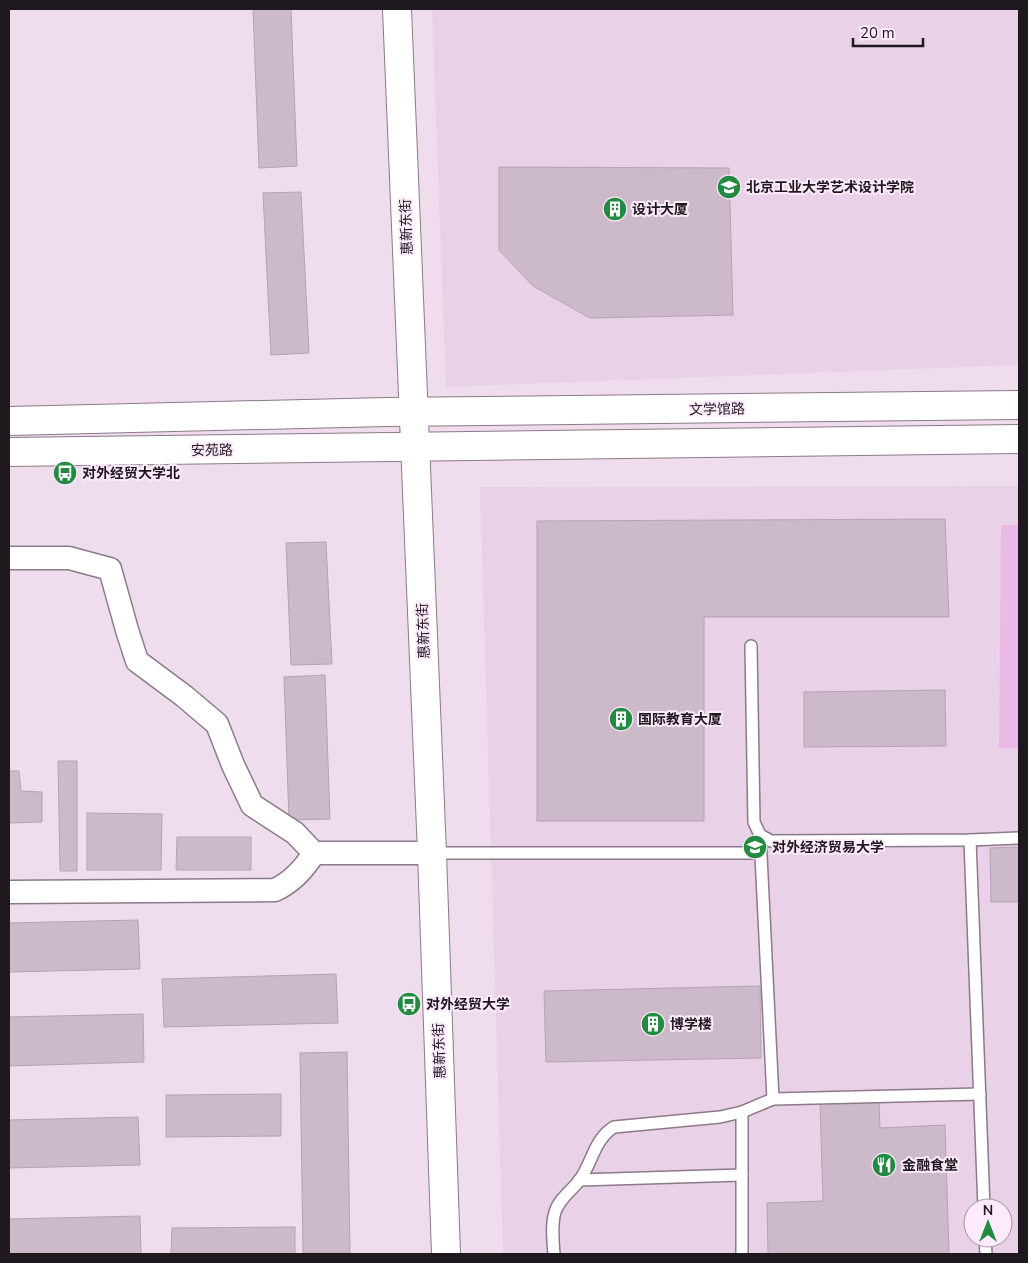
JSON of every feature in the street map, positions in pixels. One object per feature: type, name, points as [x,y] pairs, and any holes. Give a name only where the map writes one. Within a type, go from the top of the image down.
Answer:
[{"type":"main road","name":"惠新东街","points":[[397,9],[432,853],[446,1254]]},
{"type":"main road","name":"文学馆路","points":[[414,412],[1019,405]]},
{"type":"main road","points":[[9,421],[414,412]]},
{"type":"main road","points":[[415,447],[1019,439]]},
{"type":"main road","name":"安苑路","points":[[9,452],[415,447]]},
{"type":"street","points":[[9,558],[69,558],[110,569],[126,630],[137,661],[184,696],[217,724],[233,765],[252,805],[295,833],[314,854],[432,853]]},
{"type":"street","points":[[9,892],[275,890],[288,884],[306,866],[314,854]]},
{"type":"lane","points":[[751,646],[754,822],[760,835],[773,1099]]},
{"type":"lane","points":[[760,835],[771,841],[1019,838]]},
{"type":"lane","points":[[970,840],[984,1198]]},
{"type":"lane","points":[[432,853],[760,853]]},
{"type":"lane","points":[[554,1254],[553,1226],[555,1211],[561,1200],[580,1180],[601,1138],[614,1127],[720,1117],[742,1112],[773,1099],[980,1094]]},
{"type":"lane","points":[[742,1112],[742,1254]]},
{"type":"lane","points":[[580,1180],[742,1175]]},
{"type":"shaded area","name":"北京工业大学艺术设计学院","points":[[432,9],[1019,9],[1019,365],[446,387]]},
{"type":"shaded area","name":"对外经济贸易大学","points":[[1019,486],[1019,1254],[503,1254],[480,487]]},
{"type":"shaded area","points":[[1001,525],[1019,525],[1019,748],[999,748]]},
{"type":"building","points":[[253,9],[291,9],[297,166],[259,168]]},
{"type":"building","name":"设计大厦","points":[[499,167],[729,168],[733,315],[590,318],[533,286],[499,250]]},
{"type":"building","points":[[301,192],[309,353],[271,355],[263,193]]},
{"type":"building","name":"国际教育大厦","points":[[945,519],[949,617],[704,617],[704,821],[537,821],[537,521]]},
{"type":"building","points":[[326,542],[332,664],[291,665],[286,543]]},
{"type":"building","points":[[325,675],[330,819],[289,820],[284,677]]},
{"type":"building","points":[[945,690],[946,746],[804,747],[804,692]]},
{"type":"building","points":[[58,761],[77,761],[77,871],[60,871]]},
{"type":"building","points":[[9,771],[19,771],[21,791],[42,792],[42,822],[9,823]]},
{"type":"building","points":[[87,813],[162,814],[161,870],[87,870]]},
{"type":"building","points":[[177,837],[251,837],[251,870],[176,870]]},
{"type":"building","points":[[1019,847],[1019,902],[991,902],[990,848]]},
{"type":"building","points":[[138,920],[140,969],[9,972],[9,923]]},
{"type":"building","points":[[336,974],[338,1023],[164,1027],[162,979]]},
{"type":"building","name":"博学楼","points":[[760,986],[761,1058],[546,1062],[544,991]]},
{"type":"building","points":[[143,1014],[144,1062],[9,1066],[9,1017]]},
{"type":"building","points":[[347,1052],[350,1253],[303,1253],[300,1053]]},
{"type":"building","points":[[281,1094],[281,1136],[166,1137],[166,1095]]},
{"type":"building","name":"金融食堂","points":[[879,1101],[880,1128],[945,1125],[949,1254],[768,1254],[767,1203],[823,1201],[820,1103]]},
{"type":"building","points":[[138,1117],[140,1165],[9,1168],[9,1120]]},
{"type":"building","points":[[140,1216],[141,1254],[9,1254],[9,1219]]},
{"type":"building","points":[[295,1227],[295,1254],[171,1254],[172,1228]]},
{"type":"place","name":"北京工业大学艺术设计学院","points":[[729,187]]},
{"type":"place","name":"设计大厦","points":[[615,209]]},
{"type":"place","name":"对外经贸大学北","points":[[65,473]]},
{"type":"place","name":"国际教育大厦","points":[[621,719]]},
{"type":"place","name":"对外经济贸易大学","points":[[755,847]]},
{"type":"place","name":"对外经贸大学","points":[[409,1004]]},
{"type":"place","name":"博学楼","points":[[653,1024]]},
{"type":"place","name":"金融食堂","points":[[884,1165]]}]
